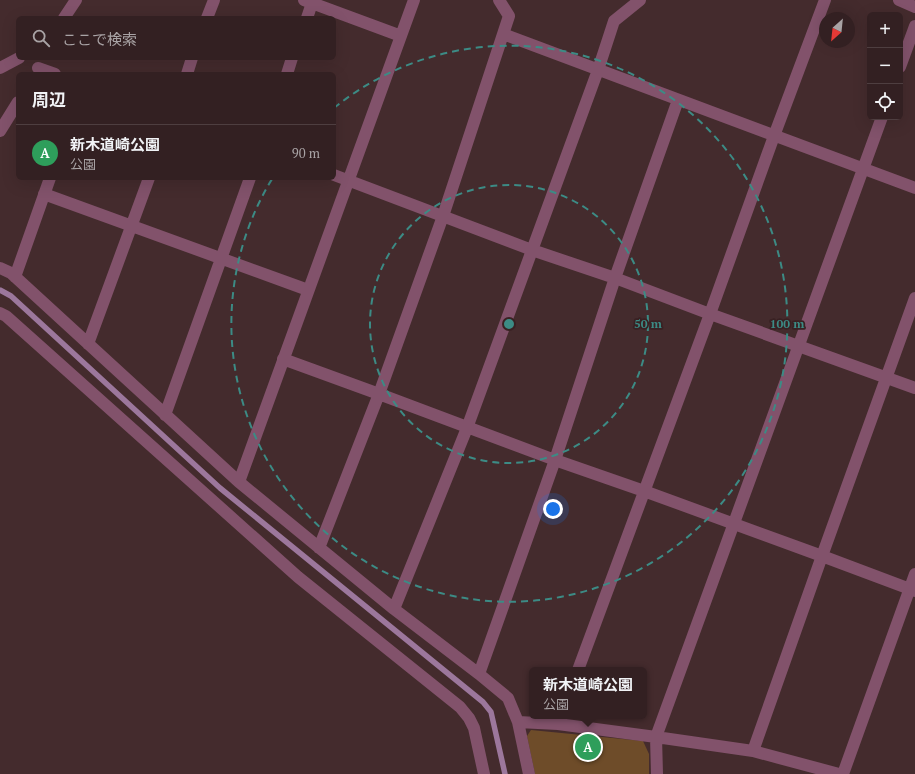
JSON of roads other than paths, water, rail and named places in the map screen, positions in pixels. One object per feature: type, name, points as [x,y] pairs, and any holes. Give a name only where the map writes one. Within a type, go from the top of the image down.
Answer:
[{"type":"street","points":[[65,16],[76,0]]},
{"type":"street","points":[[208,16],[214,0]]},
{"type":"street","points":[[238,482],[414,0]]},
{"type":"street","points":[[319,548],[379,394],[443,216],[509,16],[499,0]]},
{"type":"street","points":[[394,609],[467,428],[598,70],[614,21],[640,0]]},
{"type":"street","points":[[579,667],[825,0]]},
{"type":"street","points":[[898,0],[915,7]]},
{"type":"street","points":[[307,16],[310,1],[401,36]]},
{"type":"street","points":[[903,59],[915,26]]},
{"type":"street","points":[[503,34],[915,188]]},
{"type":"street","points":[[0,68],[16,60]]},
{"type":"street","points":[[188,72],[191,60]]},
{"type":"street","points":[[288,72],[291,60]]},
{"type":"street","points":[[38,67],[50,72]]},
{"type":"street","points":[[479,674],[555,460],[615,278],[678,100]]},
{"type":"street","points":[[0,131],[16,105]]},
{"type":"street","points":[[657,774],[656,736],[881,120]]},
{"type":"street","points":[[336,177],[532,250],[615,278],[915,388]]},
{"type":"street","points":[[15,277],[49,180]]},
{"type":"street","points":[[88,344],[148,180]]},
{"type":"street","points":[[165,415],[249,180]]},
{"type":"street","points":[[44,194],[308,290]]},
{"type":"street","points":[[0,268],[11,273],[238,482],[394,609],[508,698],[518,722],[529,774]]},
{"type":"street","points":[[753,751],[915,298]]},
{"type":"street","points":[[0,313],[6,316],[298,577],[460,707],[469,718],[474,728],[484,774]]},
{"type":"street","points":[[283,359],[467,428],[644,491],[912,590]]},
{"type":"street","points":[[843,774],[912,590],[915,574]]},
{"type":"street","points":[[518,722],[559,720],[753,751],[838,774]]},
{"type":"waterway","points":[[0,290],[11,296],[220,488],[483,702],[491,712],[505,774]]},
{"type":"place","name":"新木道崎公園","points":[[588,747]]}]
